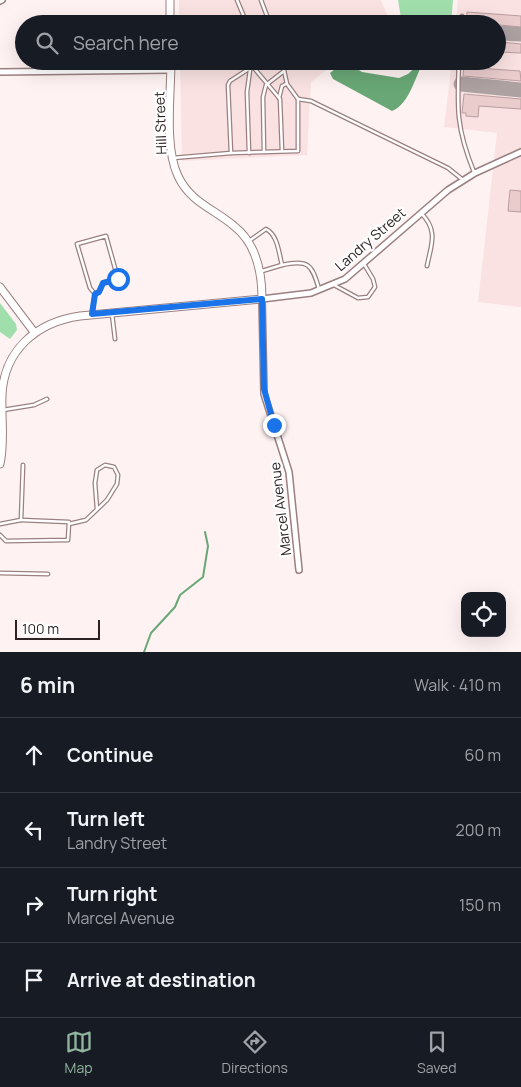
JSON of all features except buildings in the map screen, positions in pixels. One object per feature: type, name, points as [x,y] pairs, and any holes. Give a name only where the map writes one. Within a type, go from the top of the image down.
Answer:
[{"type":"street","points":[[170,0],[170,15]]},
{"type":"street","points":[[0,72],[171,70]]},
{"type":"street","name":"Hill Street","points":[[171,70],[173,158],[179,177],[188,192],[199,203],[234,226],[248,241],[261,271],[262,299]]},
{"type":"street","name":"Landry Street","points":[[0,464],[3,386],[8,367],[17,350],[34,332],[58,320],[92,314],[262,299],[319,290],[334,285],[364,264],[420,212],[463,180],[474,173],[521,152]]},
{"type":"street","points":[[0,287],[34,332]]},
{"type":"street","name":"Marcel Avenue","points":[[262,299],[264,394],[289,472],[299,570]]},
{"type":"lane","points":[[237,0],[243,15]]},
{"type":"lane","points":[[261,0],[267,15]]},
{"type":"lane","points":[[248,153],[247,92],[250,70]]},
{"type":"lane","points":[[232,154],[228,85],[230,81],[250,70]]},
{"type":"lane","points":[[256,70],[279,98]]},
{"type":"lane","points":[[459,70],[458,122],[474,173]]},
{"type":"lane","points":[[173,158],[298,151],[298,98],[287,84],[284,71],[267,84],[263,97],[264,152]]},
{"type":"lane","points":[[282,151],[279,98],[282,86],[287,84]]},
{"type":"lane","points":[[298,98],[311,101],[448,168],[463,180]]},
{"type":"lane","points":[[420,212],[430,222],[433,234],[427,266]]},
{"type":"lane","points":[[248,241],[266,229],[270,231],[276,243],[282,265]]},
{"type":"lane","points":[[92,314],[95,294],[99,292],[103,283],[118,279],[106,236],[77,244],[90,288],[95,294]]},
{"type":"lane","points":[[261,271],[298,263],[309,266],[312,268],[319,290]]},
{"type":"lane","points":[[334,285],[358,298],[368,296],[374,287],[373,279],[364,264]]},
{"type":"lane","points":[[112,312],[115,339]]},
{"type":"lane","points":[[2,410],[34,405],[47,400]]},
{"type":"lane","points":[[21,520],[23,465]]},
{"type":"lane","points":[[0,524],[21,520],[69,522],[69,524],[86,520],[107,500],[117,484],[118,475],[114,466],[105,465],[97,470],[95,483],[96,510]]},
{"type":"lane","points":[[0,535],[6,541],[68,540],[69,524]]},
{"type":"lane","points":[[0,573],[48,574]]},
{"type":"shaded area","points":[[179,0],[381,0],[387,15],[179,15]]},
{"type":"shaded area","points":[[398,0],[453,0],[452,15],[400,15]]},
{"type":"shaded area","points":[[458,0],[521,0],[521,307],[478,302],[497,133],[444,127],[451,70],[506,70],[506,15],[457,15]]},
{"type":"shaded area","points":[[180,70],[326,70],[311,82],[307,155],[182,161]]},
{"type":"shaded area","points":[[334,70],[359,70],[399,78],[412,70],[420,70],[408,96],[392,111],[333,79],[330,73]]},
{"type":"shaded area","points":[[0,303],[16,324],[17,330],[10,339],[0,332]]},
{"type":"waterway","points":[[144,652],[151,633],[175,607],[180,595],[203,577],[208,546],[205,532]]},
{"type":"taxiway","points":[[506,33],[521,34]]},
{"type":"taxiway","points":[[461,84],[521,90]]},
{"type":"route","points":[[118,279],[103,283],[99,292],[95,294],[92,314],[262,299],[264,389],[274,425]]}]
